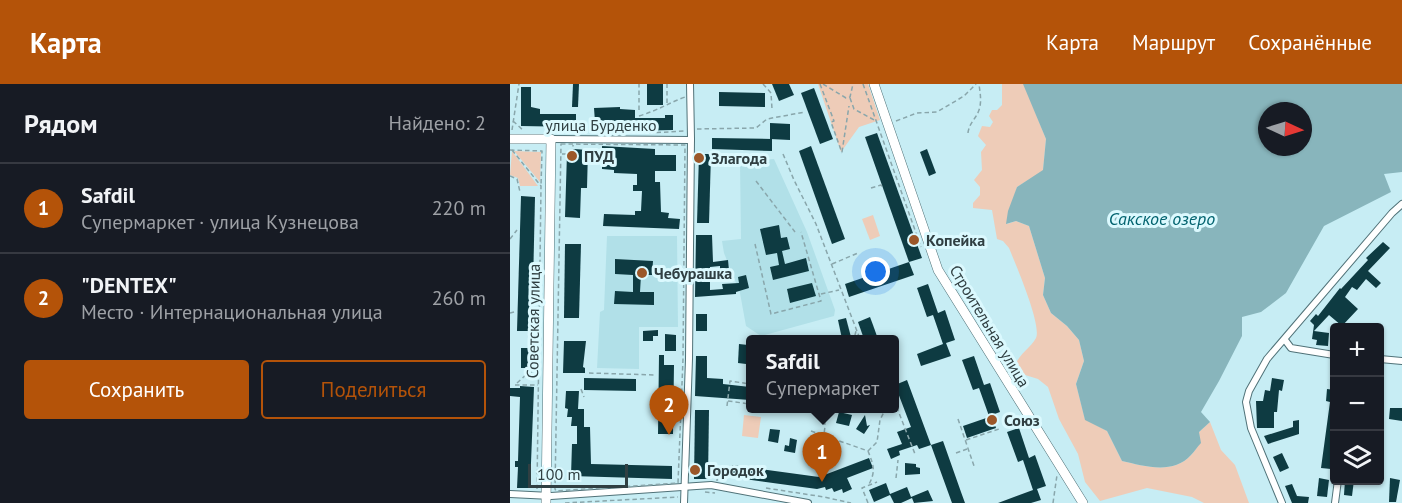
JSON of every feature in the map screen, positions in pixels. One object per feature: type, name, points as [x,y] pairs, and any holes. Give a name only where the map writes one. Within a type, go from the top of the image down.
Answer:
[{"type":"street","points":[[684,503],[681,485],[689,368],[692,140],[690,84]]},
{"type":"street","name":"Строительная улица","points":[[874,84],[938,270],[1083,503]]},
{"type":"street","name":"улица Бурденко","points":[[511,136],[551,139],[692,140]]},
{"type":"street","name":"Советская улица","points":[[545,500],[551,139]]},
{"type":"street","points":[[1282,503],[1251,428],[1246,402],[1249,391],[1267,359],[1402,204]]},
{"type":"street","points":[[1285,340],[1292,348],[1330,354]]},
{"type":"street","points":[[1384,359],[1402,361]]},
{"type":"street","points":[[510,494],[545,500],[666,489],[681,485],[724,487],[807,503]]},
{"type":"street","points":[[1335,503],[1337,485]]},
{"type":"path","points":[[511,136],[512,117],[519,84]]},
{"type":"path","points":[[639,84],[639,110]]},
{"type":"path","points":[[667,84],[667,104]]},
{"type":"path","points":[[763,84],[771,93],[772,109]]},
{"type":"path","points":[[822,84],[846,98],[854,109],[876,121]]},
{"type":"path","points":[[822,84],[834,121],[831,122],[842,153],[853,84]]},
{"type":"path","points":[[888,125],[917,113],[937,112],[964,96],[978,84]]},
{"type":"path","points":[[968,133],[969,125],[979,111],[981,103],[978,84]]},
{"type":"path","points":[[639,116],[662,109],[667,104],[685,97]]},
{"type":"path","points":[[846,98],[850,97]]},
{"type":"path","points":[[696,129],[756,128],[767,118],[805,112]]},
{"type":"path","points":[[513,121],[527,134]]},
{"type":"path","points":[[556,491],[561,144],[685,145],[681,485]]},
{"type":"path","points":[[561,154],[566,154],[573,148],[573,144]]},
{"type":"path","points":[[510,150],[541,186]]},
{"type":"path","points":[[510,150],[542,151],[538,489]]},
{"type":"path","points":[[783,154],[816,224],[858,335]]},
{"type":"path","points":[[510,176],[517,179],[520,192]]},
{"type":"path","points":[[756,181],[795,232]]},
{"type":"path","points":[[872,188],[881,185],[883,188]]},
{"type":"path","points":[[510,239],[516,230]]},
{"type":"path","points":[[755,244],[771,314],[821,301],[801,232]]},
{"type":"path","points":[[831,264],[858,253]]},
{"type":"path","points":[[819,294],[840,289]]},
{"type":"path","points":[[510,314],[514,312]]},
{"type":"path","points":[[855,335],[856,330]]},
{"type":"path","points":[[538,371],[529,372],[516,384],[538,385]]},
{"type":"path","points":[[589,373],[655,375]]},
{"type":"path","points":[[727,406],[730,381],[746,383]]},
{"type":"path","points":[[581,389],[584,397]]},
{"type":"path","points":[[728,401],[746,403]]},
{"type":"path","points":[[819,477],[824,413]]},
{"type":"path","points":[[868,486],[874,475],[874,468],[868,452],[877,442],[880,420],[884,413]]},
{"type":"path","points":[[899,413],[915,454]]},
{"type":"path","points":[[958,419],[974,466]]},
{"type":"path","points":[[965,441],[999,429]]},
{"type":"path","points":[[811,431],[868,452]]},
{"type":"path","points":[[956,453],[968,449]]},
{"type":"path","points":[[896,478],[898,460]]},
{"type":"path","points":[[717,482],[718,468]]},
{"type":"path","points":[[1053,503],[1057,472]]},
{"type":"path","points":[[868,503],[862,488],[877,482]]},
{"type":"path","points":[[816,495],[817,489]]},
{"type":"path","points":[[565,503],[678,496]]},
{"type":"path","points":[[840,501],[851,503]]},
{"type":"shaded area","points":[[818,84],[868,84],[880,120],[859,127],[841,152]]},
{"type":"shaded area","points":[[1002,84],[1093,84],[1025,87],[1046,139],[1043,171],[1017,187],[1007,224],[1016,221],[1029,226],[1045,278],[1043,295],[1051,313],[1079,340],[1084,361],[1076,384],[1085,419],[1107,431],[1122,461],[1158,467],[1176,465],[1191,455],[1200,443],[1199,432],[1210,422],[1221,450],[1235,465],[1249,503],[1204,503],[1192,497],[1147,488],[1100,501],[1085,482],[1078,454],[1059,419],[1048,387],[1038,379],[1022,374],[1015,368],[1018,360],[1036,338],[1035,321],[1009,248],[1003,241],[997,239],[992,210],[973,208],[973,203],[980,195],[980,187],[974,180],[982,170],[981,152],[986,145],[978,136],[982,126],[990,127],[993,122],[989,116],[992,110],[997,110],[1002,105]]},
{"type":"shaded area","points":[[512,151],[538,186],[520,186],[518,178],[510,175]]},
{"type":"shaded area","points":[[514,151],[541,152],[540,182]]},
{"type":"shaded area","points":[[774,159],[807,232],[835,310],[834,316],[765,335],[760,335],[746,326],[740,293],[724,253],[722,241],[741,239],[740,162]]},
{"type":"shaded area","points":[[873,215],[880,236],[870,240],[862,219]]},
{"type":"shaded area","name":"Чебурашка","points":[[607,236],[677,236],[678,327],[639,327],[639,369],[597,368],[600,312],[604,310]]},
{"type":"shaded area","points":[[744,415],[761,417],[758,438],[742,436]]},
{"type":"water","name":"Сакское озеро","points":[[1023,84],[1402,84],[1402,172],[1384,174],[1391,192],[1324,226],[1286,293],[1261,312],[1242,317],[1242,336],[1201,412],[1210,422],[1199,432],[1201,443],[1191,455],[1176,465],[1149,467],[1122,461],[1107,431],[1085,420],[1076,384],[1084,361],[1079,340],[1051,313],[1043,295],[1045,278],[1029,226],[1016,221],[1006,224],[1017,187],[1043,170],[1046,139]]},
{"type":"building","points":[[573,84],[579,84],[578,107],[572,107]]},
{"type":"building","points":[[647,84],[663,84],[663,105],[647,105]]},
{"type":"building","points":[[772,84],[789,84],[794,95],[779,101]]},
{"type":"building","points":[[521,87],[531,87],[531,107],[540,109],[540,114],[576,114],[576,127],[521,126]]},
{"type":"building","points":[[814,88],[833,139],[820,144],[801,93]]},
{"type":"building","points":[[719,92],[765,93],[765,107],[719,106]]},
{"type":"building","points":[[620,107],[620,109],[635,110],[635,118],[665,118],[665,115],[673,115],[673,130],[629,131],[629,121],[595,122],[594,108]]},
{"type":"building","points":[[770,123],[790,124],[790,140],[770,139]]},
{"type":"building","points":[[877,133],[922,258],[909,262],[865,137]]},
{"type":"building","points":[[712,138],[772,139],[772,151],[712,149]]},
{"type":"building","points":[[602,146],[655,149],[655,155],[676,155],[676,171],[655,171],[655,182],[660,182],[661,212],[669,213],[668,218],[680,219],[679,229],[603,226],[604,214],[635,215],[635,211],[641,211],[642,191],[633,191],[633,185],[637,185],[637,174],[614,173],[614,170],[602,169]]},
{"type":"building","points":[[811,146],[845,239],[832,244],[799,151]]},
{"type":"building","points":[[574,149],[588,150],[587,188],[581,188],[580,218],[565,217],[567,153]]},
{"type":"building","points":[[927,149],[936,173],[929,176],[920,152]]},
{"type":"building","points":[[699,154],[711,154],[709,223],[697,223]]},
{"type":"building","points":[[521,196],[535,197],[532,331],[517,331]]},
{"type":"building","points":[[779,225],[781,238],[787,237],[790,249],[782,251],[785,264],[806,258],[809,271],[773,280],[770,267],[779,265],[777,253],[766,255],[760,229]]},
{"type":"building","points":[[696,235],[712,235],[713,262],[728,260],[729,270],[720,272],[720,266],[710,267],[710,290],[723,289],[722,284],[739,283],[738,277],[746,275],[749,288],[736,292],[736,294],[695,297]]},
{"type":"building","points":[[1383,242],[1390,248],[1368,271],[1381,283],[1376,288],[1366,279],[1357,290],[1352,287],[1345,297],[1358,309],[1345,323],[1338,323],[1329,315],[1314,331],[1329,333],[1328,346],[1316,345],[1317,340],[1312,339],[1314,325],[1310,321],[1316,314],[1318,316],[1340,288],[1368,260],[1366,258]]},
{"type":"building","points":[[565,244],[581,244],[579,318],[564,318]]},
{"type":"building","points":[[615,259],[653,261],[652,275],[641,275],[640,292],[654,292],[654,305],[614,304],[615,291],[633,292],[633,275],[615,274]]},
{"type":"building","points":[[909,262],[914,275],[849,297],[845,284]]},
{"type":"building","points":[[812,283],[816,296],[790,303],[787,289]]},
{"type":"building","points":[[928,284],[938,313],[945,310],[955,340],[946,343],[951,356],[921,366],[917,354],[943,344],[933,315],[927,317],[917,288]]},
{"type":"building","points":[[696,314],[707,314],[707,331],[696,331]]},
{"type":"building","points":[[870,317],[877,335],[863,335],[858,322]]},
{"type":"building","points":[[846,318],[850,335],[841,335],[838,320]]},
{"type":"building","points":[[658,330],[658,336],[653,336],[653,341],[643,341],[643,331]]},
{"type":"building","points":[[665,334],[676,335],[676,351],[665,351]]},
{"type":"building","points":[[564,341],[586,341],[583,367],[585,373],[563,373]]},
{"type":"building","points":[[739,344],[746,345],[746,364],[738,363]]},
{"type":"building","points":[[521,348],[535,348],[534,368],[521,368]]},
{"type":"building","points":[[659,355],[664,355],[664,365],[674,365],[673,434],[658,434]]},
{"type":"building","points":[[696,356],[707,356],[707,378],[723,379],[723,384],[746,387],[746,400],[695,396]]},
{"type":"building","points":[[974,356],[984,385],[990,383],[1000,412],[989,416],[979,388],[973,390],[962,360]]},
{"type":"building","points":[[584,378],[636,379],[636,391],[584,390]]},
{"type":"building","points":[[1272,378],[1284,380],[1282,391],[1279,390],[1277,412],[1274,412],[1274,428],[1257,428],[1256,401],[1263,401],[1265,390],[1270,391]]},
{"type":"building","points":[[907,380],[931,445],[919,449],[917,445],[899,451],[900,455],[891,459],[887,449],[902,444],[897,432],[911,427],[899,396],[899,383]]},
{"type":"building","points":[[520,386],[534,387],[530,488],[517,488],[518,467],[515,467],[515,461],[518,461],[520,397],[510,396],[510,388],[520,388]]},
{"type":"building","points":[[1327,389],[1330,389],[1330,402],[1326,401]]},
{"type":"building","points":[[566,391],[579,391],[578,409],[584,409],[584,427],[590,427],[591,464],[672,466],[672,479],[571,476],[572,444],[577,444],[577,426],[571,426],[572,417],[567,417]]},
{"type":"building","points":[[1330,402],[1330,469],[1321,468]]},
{"type":"building","points":[[1390,408],[1402,408],[1402,421],[1389,419]]},
{"type":"building","points":[[695,410],[709,410],[708,479],[694,479]]},
{"type":"building","points":[[839,413],[852,415],[849,426],[836,423]]},
{"type":"building","points":[[865,415],[867,426],[870,425],[864,434],[856,429]]},
{"type":"building","points":[[992,416],[996,428],[967,438],[963,426]]},
{"type":"building","points":[[1299,420],[1299,434],[1268,444],[1264,436],[1293,427],[1293,421]]},
{"type":"building","points":[[1019,428],[1029,458],[1035,455],[1046,486],[1037,489],[1041,500],[1031,503],[998,503],[1033,490],[1023,460],[1018,462],[1007,432]]},
{"type":"building","points":[[770,429],[780,430],[778,443],[768,441]]},
{"type":"building","points":[[790,438],[797,440],[795,453],[784,451],[785,445],[789,446]]},
{"type":"building","points":[[943,441],[965,503],[952,503],[931,445]]},
{"type":"building","points":[[1282,453],[1289,468],[1280,472],[1273,457]]},
{"type":"building","points":[[869,458],[873,468],[847,478],[852,489],[843,493],[842,489],[834,492],[832,488],[826,490],[825,487],[817,489],[730,477],[732,465],[819,477]]},
{"type":"building","points":[[905,463],[916,464],[916,467],[920,468],[920,474],[905,475]]},
{"type":"building","points":[[1319,478],[1329,480],[1327,497],[1317,496]]},
{"type":"building","points":[[1390,478],[1400,480],[1396,502],[1389,502]]},
{"type":"building","points":[[886,483],[890,494],[907,487],[911,497],[928,490],[933,501],[914,503],[912,498],[901,503],[894,503],[890,495],[874,502],[869,490]]},
{"type":"building","points":[[1292,484],[1297,496],[1309,497],[1308,503],[1292,503],[1285,486]]},
{"type":"building","points":[[1345,485],[1353,485],[1352,496],[1344,495]]},
{"type":"place","name":"ПУД","points":[[572,156]]},
{"type":"place","name":"Злагода","points":[[699,158]]},
{"type":"place","name":"Копейка","points":[[914,240]]},
{"type":"place","name":"Чебурашка","points":[[642,273]]},
{"type":"place","name":"Союз","points":[[992,420]]},
{"type":"place","name":"\"DENTEX\"","points":[[669,435]]},
{"type":"place","name":"Городок","points":[[695,470]]},
{"type":"place","name":"Safdil","points":[[822,482]]}]
